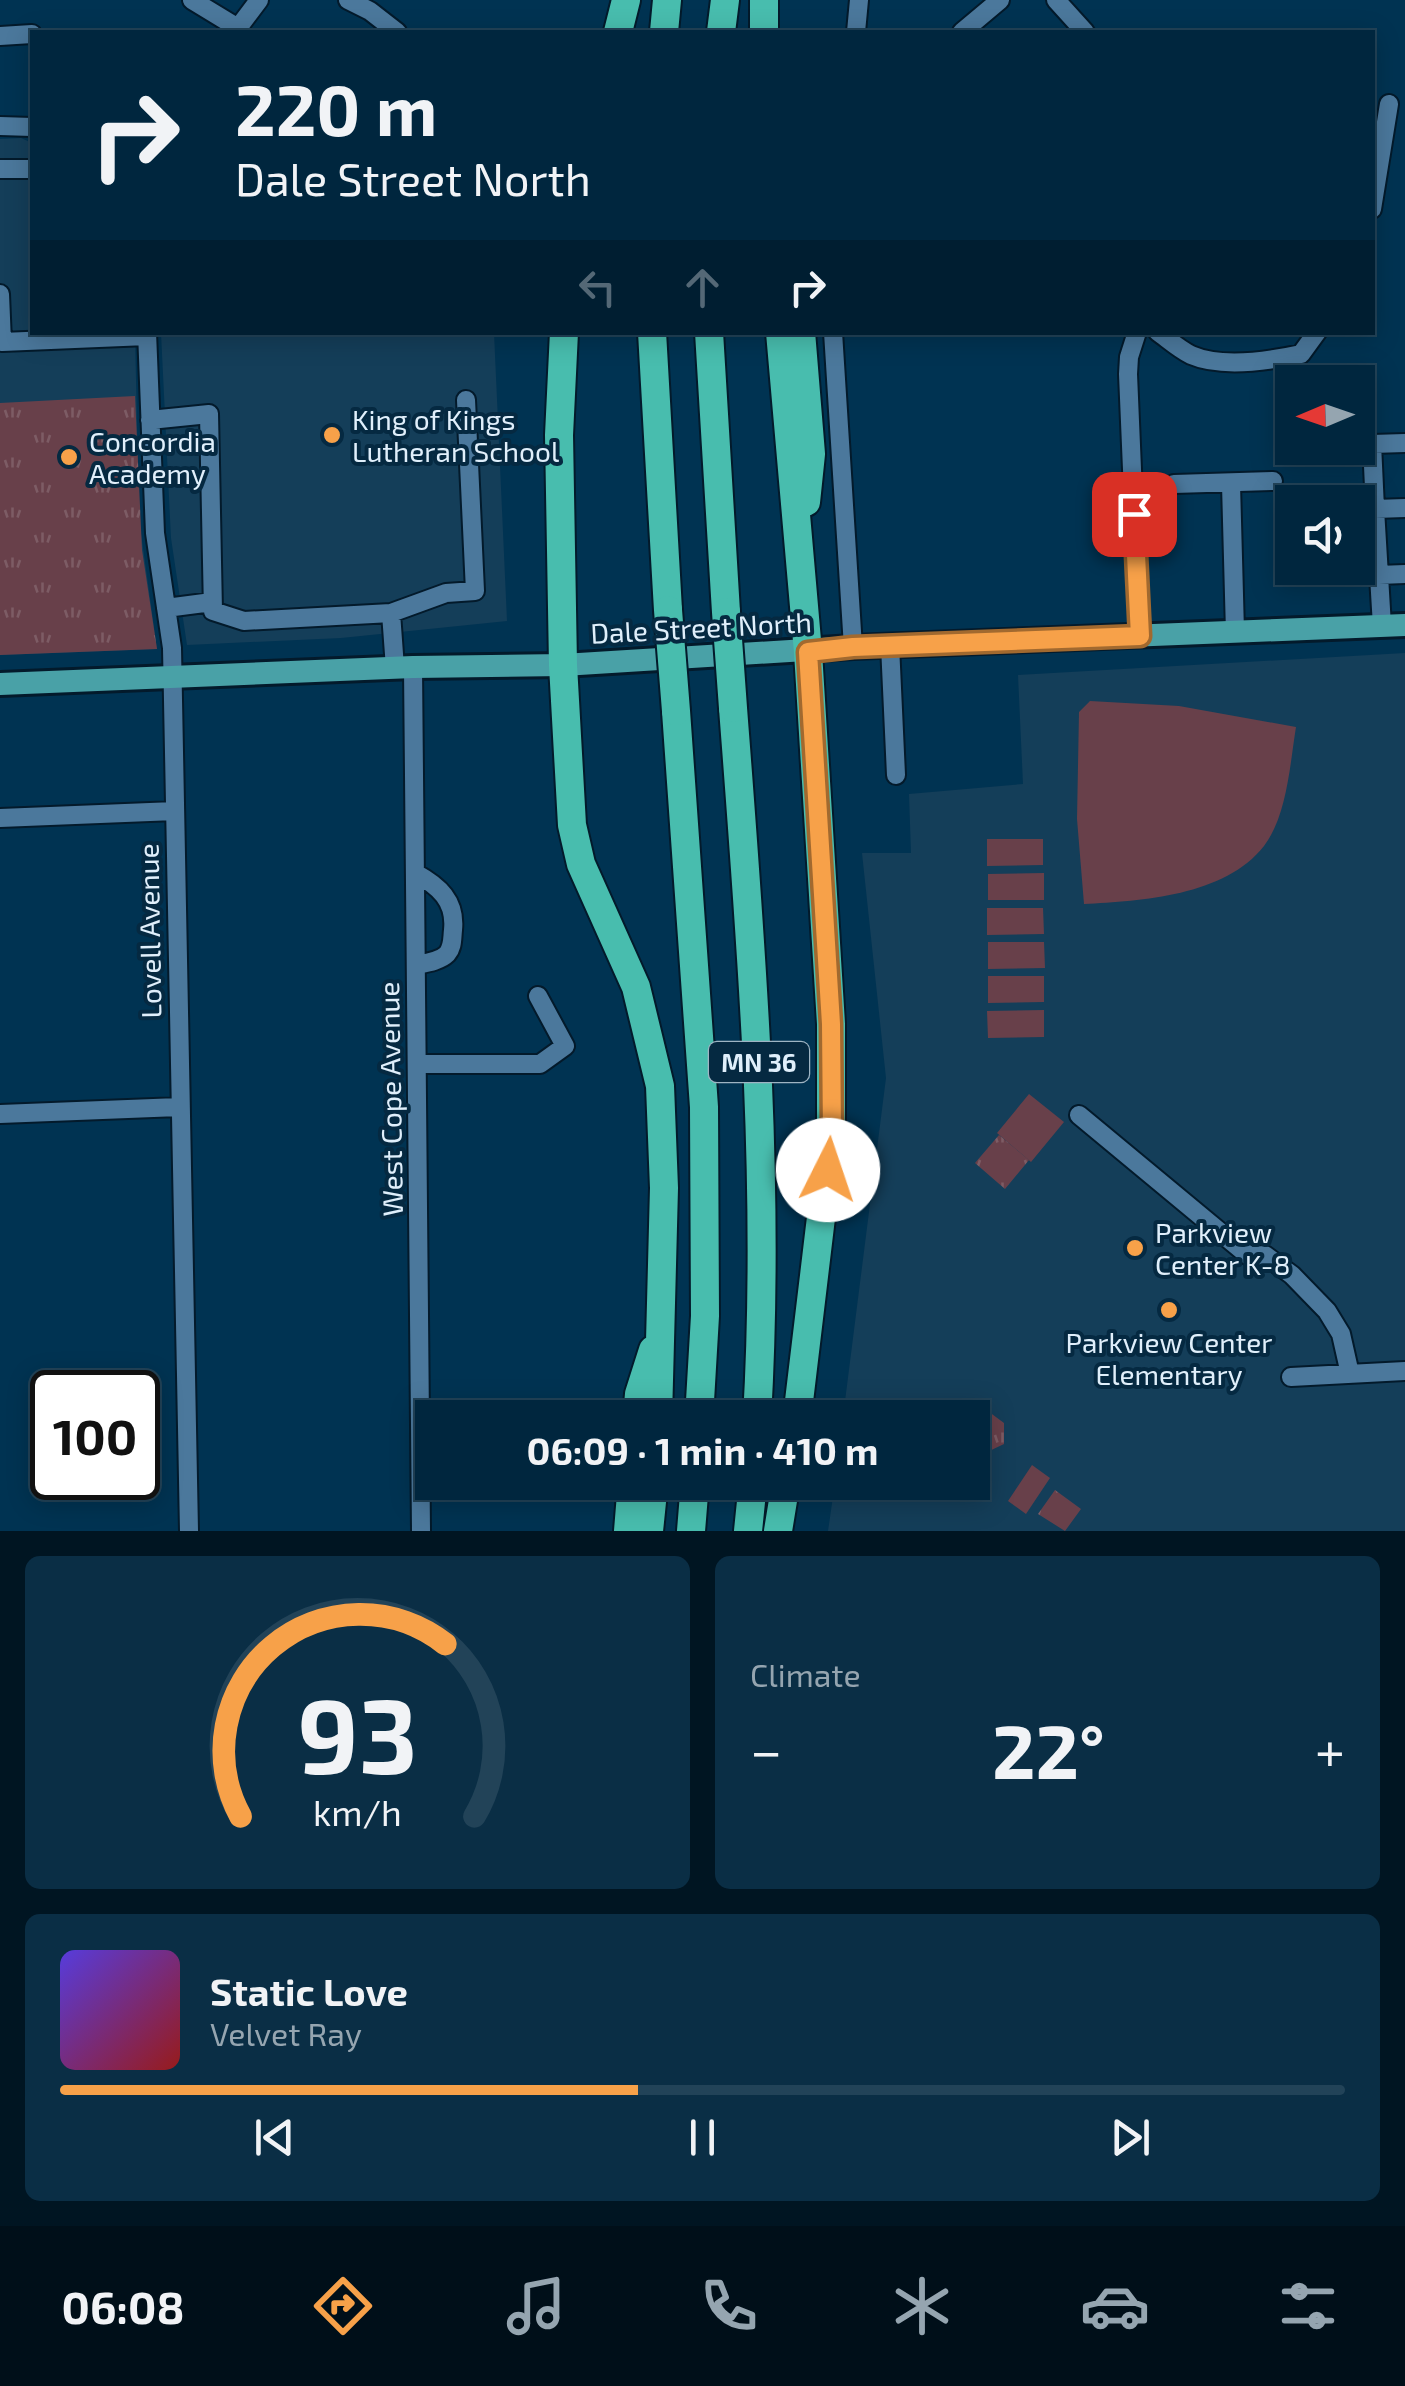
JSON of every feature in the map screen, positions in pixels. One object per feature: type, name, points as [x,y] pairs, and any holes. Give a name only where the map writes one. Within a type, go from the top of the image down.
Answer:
[{"type":"highway","points":[[618,30],[626,0]]},
{"type":"highway","points":[[664,30],[667,0]]},
{"type":"highway","points":[[721,30],[725,0]]},
{"type":"highway","points":[[564,335],[559,435],[563,665],[575,847],[636,988],[660,1086],[664,1188],[659,1400]]},
{"type":"highway","name":"MN 36","points":[[652,335],[668,610],[701,1038],[706,1160],[700,1400]]},
{"type":"highway","name":"MN 36","points":[[708,335],[762,1104],[763,1248],[758,1400]]},
{"type":"highway","points":[[780,335],[808,652],[831,1024],[832,1134],[799,1400]]},
{"type":"highway","points":[[798,532],[812,470],[801,335]]},
{"type":"highway","points":[[639,1400],[645,1370],[662,1325]]},
{"type":"highway","points":[[628,1531],[631,1500]]},
{"type":"highway","points":[[649,1531],[652,1500]]},
{"type":"highway","points":[[691,1531],[694,1500]]},
{"type":"highway","points":[[748,1531],[751,1500]]},
{"type":"highway","points":[[778,1531],[783,1500]]},
{"type":"main road","name":"Dale Street North","points":[[0,684],[404,667],[563,665],[853,647],[1393,625]]},
{"type":"street","points":[[192,0],[236,30],[259,0]]},
{"type":"street","points":[[348,0],[395,30]]},
{"type":"street","points":[[856,30],[859,0]]},
{"type":"street","points":[[964,30],[1000,0]]},
{"type":"street","points":[[1056,0],[1083,30]]},
{"type":"street","points":[[0,36],[30,34]]},
{"type":"street","points":[[1375,190],[1389,104]]},
{"type":"street","points":[[0,126],[30,127]]},
{"type":"street","points":[[0,169],[30,169]]},
{"type":"street","points":[[0,294],[2,342],[99,335]]},
{"type":"street","name":"Lovell Avenue","points":[[147,335],[155,533],[172,648],[189,1531]]},
{"type":"street","points":[[832,335],[853,647]]},
{"type":"street","points":[[1136,335],[1128,374],[1140,636]]},
{"type":"street","points":[[1162,335],[1203,359],[1232,360],[1278,359],[1300,354],[1315,335]]},
{"type":"street","points":[[150,420],[209,414],[213,611],[244,620],[392,613],[446,593],[475,592],[466,400]]},
{"type":"street","points":[[1375,444],[1405,442]]},
{"type":"street","points":[[1174,484],[1273,482]]},
{"type":"street","points":[[1232,484],[1235,632]]},
{"type":"street","points":[[1393,625],[1379,576],[1375,509],[1405,508]]},
{"type":"street","points":[[1379,576],[1405,574]]},
{"type":"street","points":[[166,608],[212,602]]},
{"type":"street","name":"West Cope Avenue","points":[[392,613],[404,667],[415,873],[421,1531]]},
{"type":"street","points":[[890,646],[896,775]]},
{"type":"street","points":[[0,818],[175,812]]},
{"type":"street","points":[[415,873],[435,884],[448,898],[454,923],[451,948],[444,958],[416,965]]},
{"type":"street","points":[[417,1064],[540,1064],[565,1046],[538,996]]},
{"type":"street","points":[[0,1114],[180,1107]]},
{"type":"street","points":[[1080,1115],[1249,1256],[1265,1256],[1292,1275],[1327,1311],[1341,1334],[1350,1374]]},
{"type":"street","points":[[1292,1377],[1405,1371]]},
{"type":"shaded area","name":"Concordia Academy","points":[[21,138],[30,142],[30,335],[135,335],[139,519],[157,649],[0,655],[0,139]]},
{"type":"shaded area","name":"King of Kings Lutheran School","points":[[161,335],[494,335],[507,621],[341,638],[187,645],[171,538]]},
{"type":"shaded area","name":"Parkview Center K-8","points":[[1405,653],[1405,1531],[828,1531],[833,1500],[990,1500],[990,1400],[845,1400],[886,1078],[862,853],[911,853],[909,794],[1023,784],[1018,675]]},
{"type":"green space","name":"Concordia Academy","points":[[135,396],[142,550],[157,649],[0,655],[0,403]]},
{"type":"green space","points":[[1090,701],[1179,706],[1296,727],[1283,805],[1264,846],[1247,863],[1205,886],[1156,898],[1084,904],[1077,819],[1079,712]]},
{"type":"green space","points":[[987,839],[1043,839],[1043,865],[987,866]]},
{"type":"green space","points":[[1044,873],[1044,900],[988,900],[988,874]]},
{"type":"green space","points":[[987,908],[1043,908],[1044,934],[987,935]]},
{"type":"green space","points":[[988,942],[1044,942],[1045,968],[988,969]]},
{"type":"green space","points":[[988,976],[1044,976],[1044,1002],[988,1003]]},
{"type":"green space","points":[[1044,1010],[1044,1037],[988,1038],[987,1011]]},
{"type":"green space","points":[[1029,1094],[1064,1122],[1031,1162],[997,1133]]},
{"type":"green space","points":[[999,1135],[1029,1160],[1005,1189],[975,1163]]},
{"type":"green space","points":[[990,1413],[1004,1423],[1004,1444],[990,1451]]},
{"type":"green space","points":[[1032,1465],[1050,1478],[1026,1514],[1008,1501]]},
{"type":"green space","points":[[1055,1490],[1081,1509],[1065,1531],[1038,1514]]},
{"type":"place","name":"King of Kings Lutheran School","points":[[332,435]]},
{"type":"place","name":"Concordia Academy","points":[[69,457]]},
{"type":"place","name":"Parkview Center K-8","points":[[1135,1248]]},
{"type":"place","name":"Parkview Center Elementary","points":[[1169,1310]]},
{"type":"route","points":[[828,1170],[832,1134],[831,1024],[808,652],[1140,636],[1134,514]]}]
